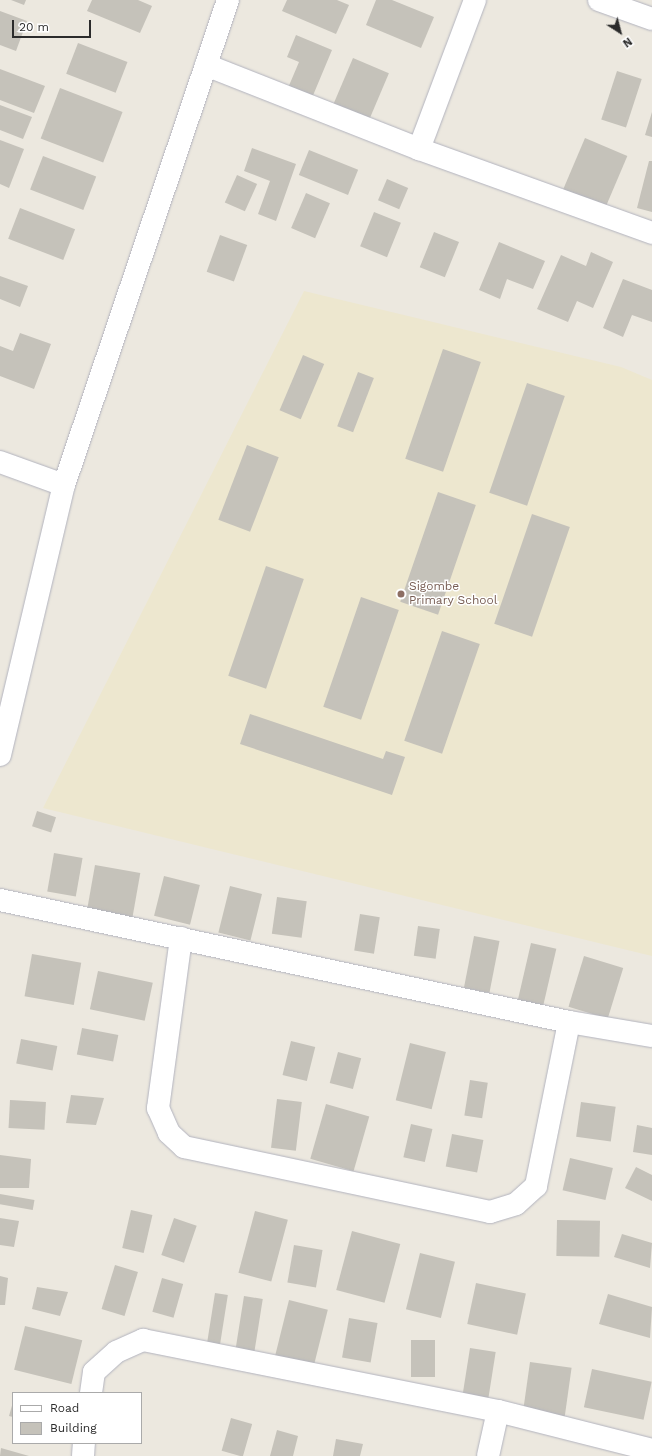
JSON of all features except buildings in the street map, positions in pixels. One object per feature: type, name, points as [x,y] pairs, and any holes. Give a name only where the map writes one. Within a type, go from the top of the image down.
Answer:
[{"type":"street","points":[[0,755],[64,485],[228,0]]},
{"type":"street","points":[[419,149],[475,0]]},
{"type":"street","points":[[599,0],[652,19]]},
{"type":"street","points":[[206,65],[419,149],[652,234]]},
{"type":"street","points":[[0,462],[64,485]]},
{"type":"street","points":[[0,900],[569,1022],[652,1036]]},
{"type":"street","points":[[182,938],[158,1108],[169,1133],[184,1146],[192,1148],[490,1212],[516,1204],[536,1186],[569,1022]]},
{"type":"street","points":[[91,1392],[94,1372],[116,1352],[143,1340],[498,1411],[652,1450]]},
{"type":"street","points":[[488,1456],[498,1411]]},
{"type":"street","points":[[82,1456],[84,1444]]},
{"type":"shaded area","name":"Sigombe Primary School","points":[[304,291],[621,367],[652,380],[652,956],[43,808]]},
{"type":"place","name":"Sigombe Primary School","points":[[401,594]]}]
